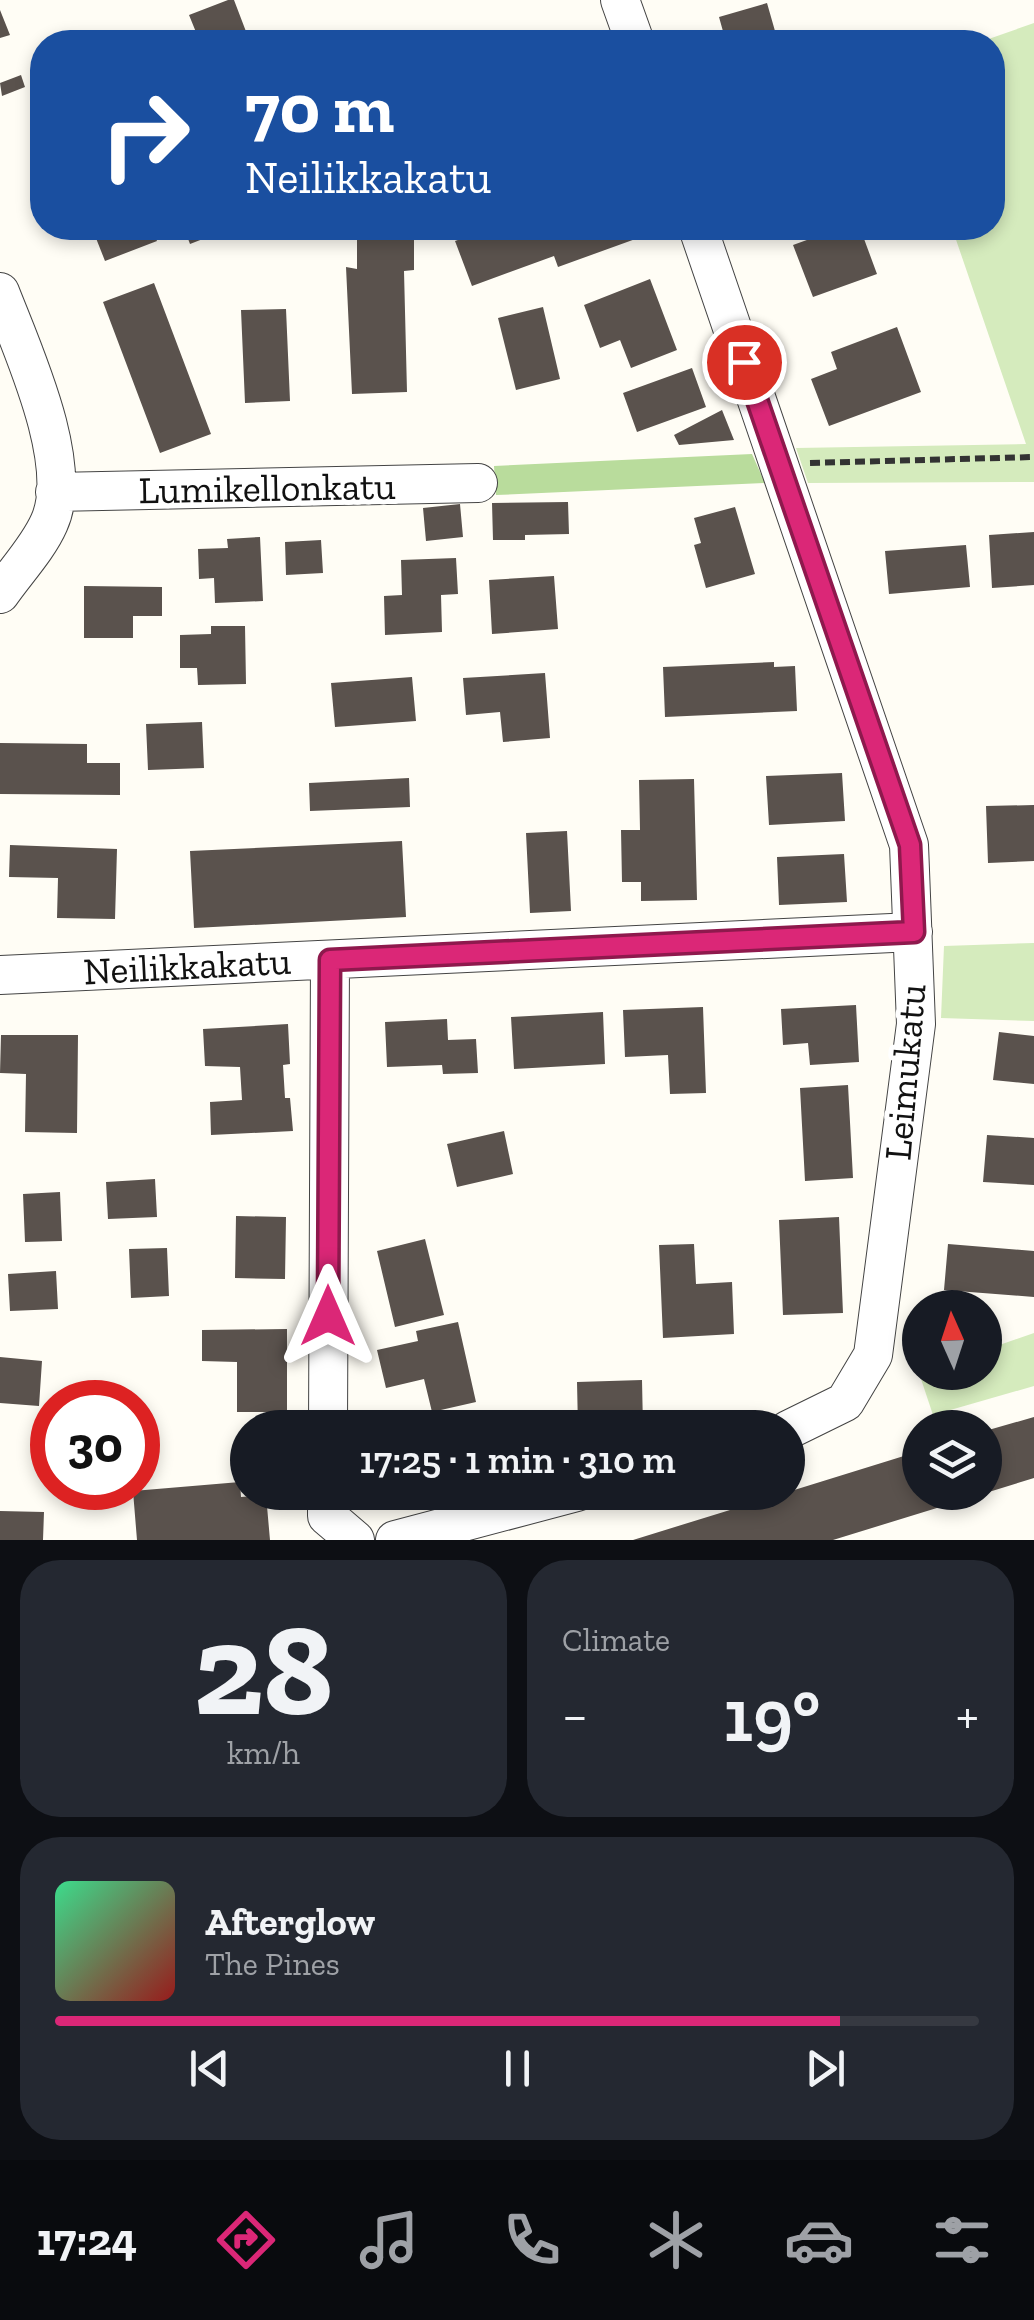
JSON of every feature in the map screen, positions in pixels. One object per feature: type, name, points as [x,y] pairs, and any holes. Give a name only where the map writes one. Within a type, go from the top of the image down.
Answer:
[{"type":"street","points":[[620,0],[631,30]]},
{"type":"street","name":"Leimukatu","points":[[702,240],[910,845],[916,1024],[874,1355],[845,1402],[805,1422]]},
{"type":"street","points":[[0,292],[52,429],[55,492],[50,522],[0,594]]},
{"type":"street","name":"Lumikellonkatu","points":[[55,492],[478,484]]},
{"type":"street","name":"Neilikkakatu","points":[[0,975],[914,932]]},
{"type":"street","points":[[328,1410],[330,960]]},
{"type":"street","points":[[327,1510],[327,1516],[350,1537]]},
{"type":"street","points":[[396,1540],[509,1510]]},
{"type":"path","points":[[779,464],[1034,457]]},
{"type":"green space","points":[[1034,23],[1034,482],[808,483],[796,448],[1026,444],[956,240],[1005,240],[1005,33]]},
{"type":"green space","points":[[752,454],[765,483],[496,495],[494,466]]},
{"type":"green space","points":[[1034,943],[1034,1021],[941,1018],[944,946]]},
{"type":"green space","points":[[1034,1333],[1034,1386],[950,1410],[931,1410],[925,1390],[1002,1390],[1002,1344]]},
{"type":"building","points":[[234,0],[245,30],[195,30],[189,15]]},
{"type":"building","points":[[767,3],[775,30],[723,30],[719,17]]},
{"type":"building","points":[[0,10],[10,35],[0,38]]},
{"type":"building","points":[[21,75],[25,87],[2,96],[0,83]]},
{"type":"building","points":[[97,240],[157,240],[157,241],[105,261]]},
{"type":"building","points":[[357,240],[414,240],[414,270],[404,271],[407,392],[352,394],[346,267],[357,269]]},
{"type":"building","points":[[633,240],[558,267],[554,256],[472,286],[455,241]]},
{"type":"building","points":[[807,240],[864,240],[877,274],[813,297],[793,245]]},
{"type":"building","points":[[650,279],[677,350],[631,368],[620,340],[600,348],[584,305]]},
{"type":"building","points":[[154,283],[211,434],[160,453],[103,302]]},
{"type":"building","points":[[543,307],[560,379],[516,390],[498,318]]},
{"type":"building","points":[[286,309],[290,401],[245,403],[241,310]]},
{"type":"building","points":[[897,327],[921,392],[829,426],[811,379],[837,369],[831,352]]},
{"type":"building","points":[[692,368],[706,407],[637,432],[623,393]]},
{"type":"building","points":[[722,410],[734,440],[679,445],[674,435]]},
{"type":"building","points":[[568,502],[569,534],[493,540],[492,503]]},
{"type":"building","points":[[460,504],[463,537],[426,541],[423,508]]},
{"type":"building","points":[[735,507],[755,574],[706,588],[694,545],[701,543],[694,518]]},
{"type":"building","points":[[1034,532],[1034,585],[992,588],[989,535]]},
{"type":"building","points":[[260,537],[263,601],[215,603],[214,578],[199,579],[198,549],[228,548],[227,539]]},
{"type":"building","points":[[321,540],[323,573],[286,575],[285,542]]},
{"type":"building","points":[[966,545],[970,587],[889,594],[885,551]]},
{"type":"building","points":[[456,558],[458,594],[441,595],[442,632],[385,635],[384,596],[402,595],[401,560]]},
{"type":"building","points":[[554,576],[558,629],[492,634],[489,580]]},
{"type":"building","points":[[84,586],[162,587],[162,616],[133,616],[133,638],[84,638]]},
{"type":"building","points":[[211,626],[245,626],[246,684],[198,685],[197,668],[180,668],[180,635],[211,634]]},
{"type":"building","points":[[774,662],[774,667],[795,666],[797,711],[665,717],[663,667]]},
{"type":"building","points":[[545,673],[550,738],[503,742],[500,712],[466,715],[463,678]]},
{"type":"building","points":[[412,677],[416,721],[335,727],[331,683]]},
{"type":"building","points":[[202,722],[204,768],[148,770],[146,724]]},
{"type":"building","points":[[0,743],[87,744],[87,763],[120,763],[120,795],[0,794]]},
{"type":"building","points":[[842,773],[845,821],[769,825],[766,776]]},
{"type":"building","points":[[409,778],[410,807],[310,811],[309,783]]},
{"type":"building","points":[[694,779],[697,900],[641,901],[641,882],[622,882],[621,830],[640,830],[639,780]]},
{"type":"building","points":[[1034,805],[1034,861],[988,863],[986,806]]},
{"type":"building","points":[[567,831],[571,911],[530,913],[526,833]]},
{"type":"building","points":[[402,841],[406,917],[194,928],[190,851]]},
{"type":"building","points":[[10,845],[117,849],[115,919],[57,918],[58,878],[9,877]]},
{"type":"building","points":[[844,854],[847,902],[779,905],[777,857]]},
{"type":"building","points":[[856,1005],[859,1062],[810,1065],[808,1043],[783,1045],[781,1009]]},
{"type":"building","points":[[703,1007],[706,1093],[670,1094],[668,1055],[625,1057],[623,1010]]},
{"type":"building","points":[[603,1012],[605,1064],[514,1069],[511,1017]]},
{"type":"building","points":[[447,1019],[448,1040],[476,1039],[478,1073],[443,1074],[442,1065],[387,1067],[385,1022]]},
{"type":"building","points":[[288,1024],[290,1064],[283,1065],[293,1131],[211,1135],[210,1102],[242,1100],[240,1067],[205,1066],[203,1029]]},
{"type":"building","points":[[999,1032],[1034,1036],[1034,1084],[993,1080]]},
{"type":"building","points":[[1,1035],[78,1035],[77,1133],[25,1132],[26,1074],[0,1073]]},
{"type":"building","points":[[848,1085],[853,1178],[805,1181],[800,1088]]},
{"type":"building","points":[[504,1131],[513,1174],[457,1187],[447,1144]]},
{"type":"building","points":[[987,1135],[1034,1138],[1034,1185],[983,1182]]},
{"type":"building","points":[[155,1179],[157,1217],[108,1219],[106,1182]]},
{"type":"building","points":[[60,1192],[62,1241],[25,1242],[23,1194]]},
{"type":"building","points":[[236,1216],[286,1217],[285,1279],[235,1278]]},
{"type":"building","points":[[839,1217],[843,1313],[783,1315],[779,1220]]},
{"type":"building","points":[[425,1239],[444,1315],[395,1327],[377,1251]]},
{"type":"building","points":[[694,1244],[696,1284],[732,1282],[734,1334],[663,1338],[659,1245]]},
{"type":"building","points":[[948,1244],[1034,1251],[1034,1297],[1002,1295],[1002,1290],[944,1290]]},
{"type":"building","points":[[167,1248],[169,1296],[131,1298],[129,1249]]},
{"type":"building","points":[[56,1271],[58,1309],[10,1311],[8,1274]]},
{"type":"building","points":[[458,1322],[476,1402],[432,1410],[424,1379],[386,1388],[377,1350],[418,1341],[416,1331]]},
{"type":"building","points":[[287,1329],[287,1410],[237,1410],[237,1362],[202,1361],[202,1330]]},
{"type":"building","points":[[0,1357],[42,1361],[41,1380],[30,1380],[30,1405],[0,1403]]},
{"type":"building","points":[[642,1380],[643,1410],[578,1410],[577,1382]]},
{"type":"building","points":[[1034,1417],[1034,1478],[1002,1488],[1002,1426]]},
{"type":"building","points":[[902,1457],[902,1510],[930,1510],[833,1540],[633,1540],[730,1510],[805,1510],[805,1487]]},
{"type":"building","points":[[230,1483],[230,1510],[267,1510],[270,1540],[137,1540],[135,1510],[160,1510],[160,1489]]},
{"type":"building","points":[[0,1511],[44,1512],[43,1540],[0,1540]]},
{"type":"route","points":[[328,1316],[330,960],[914,932],[910,845],[744,362]]}]
